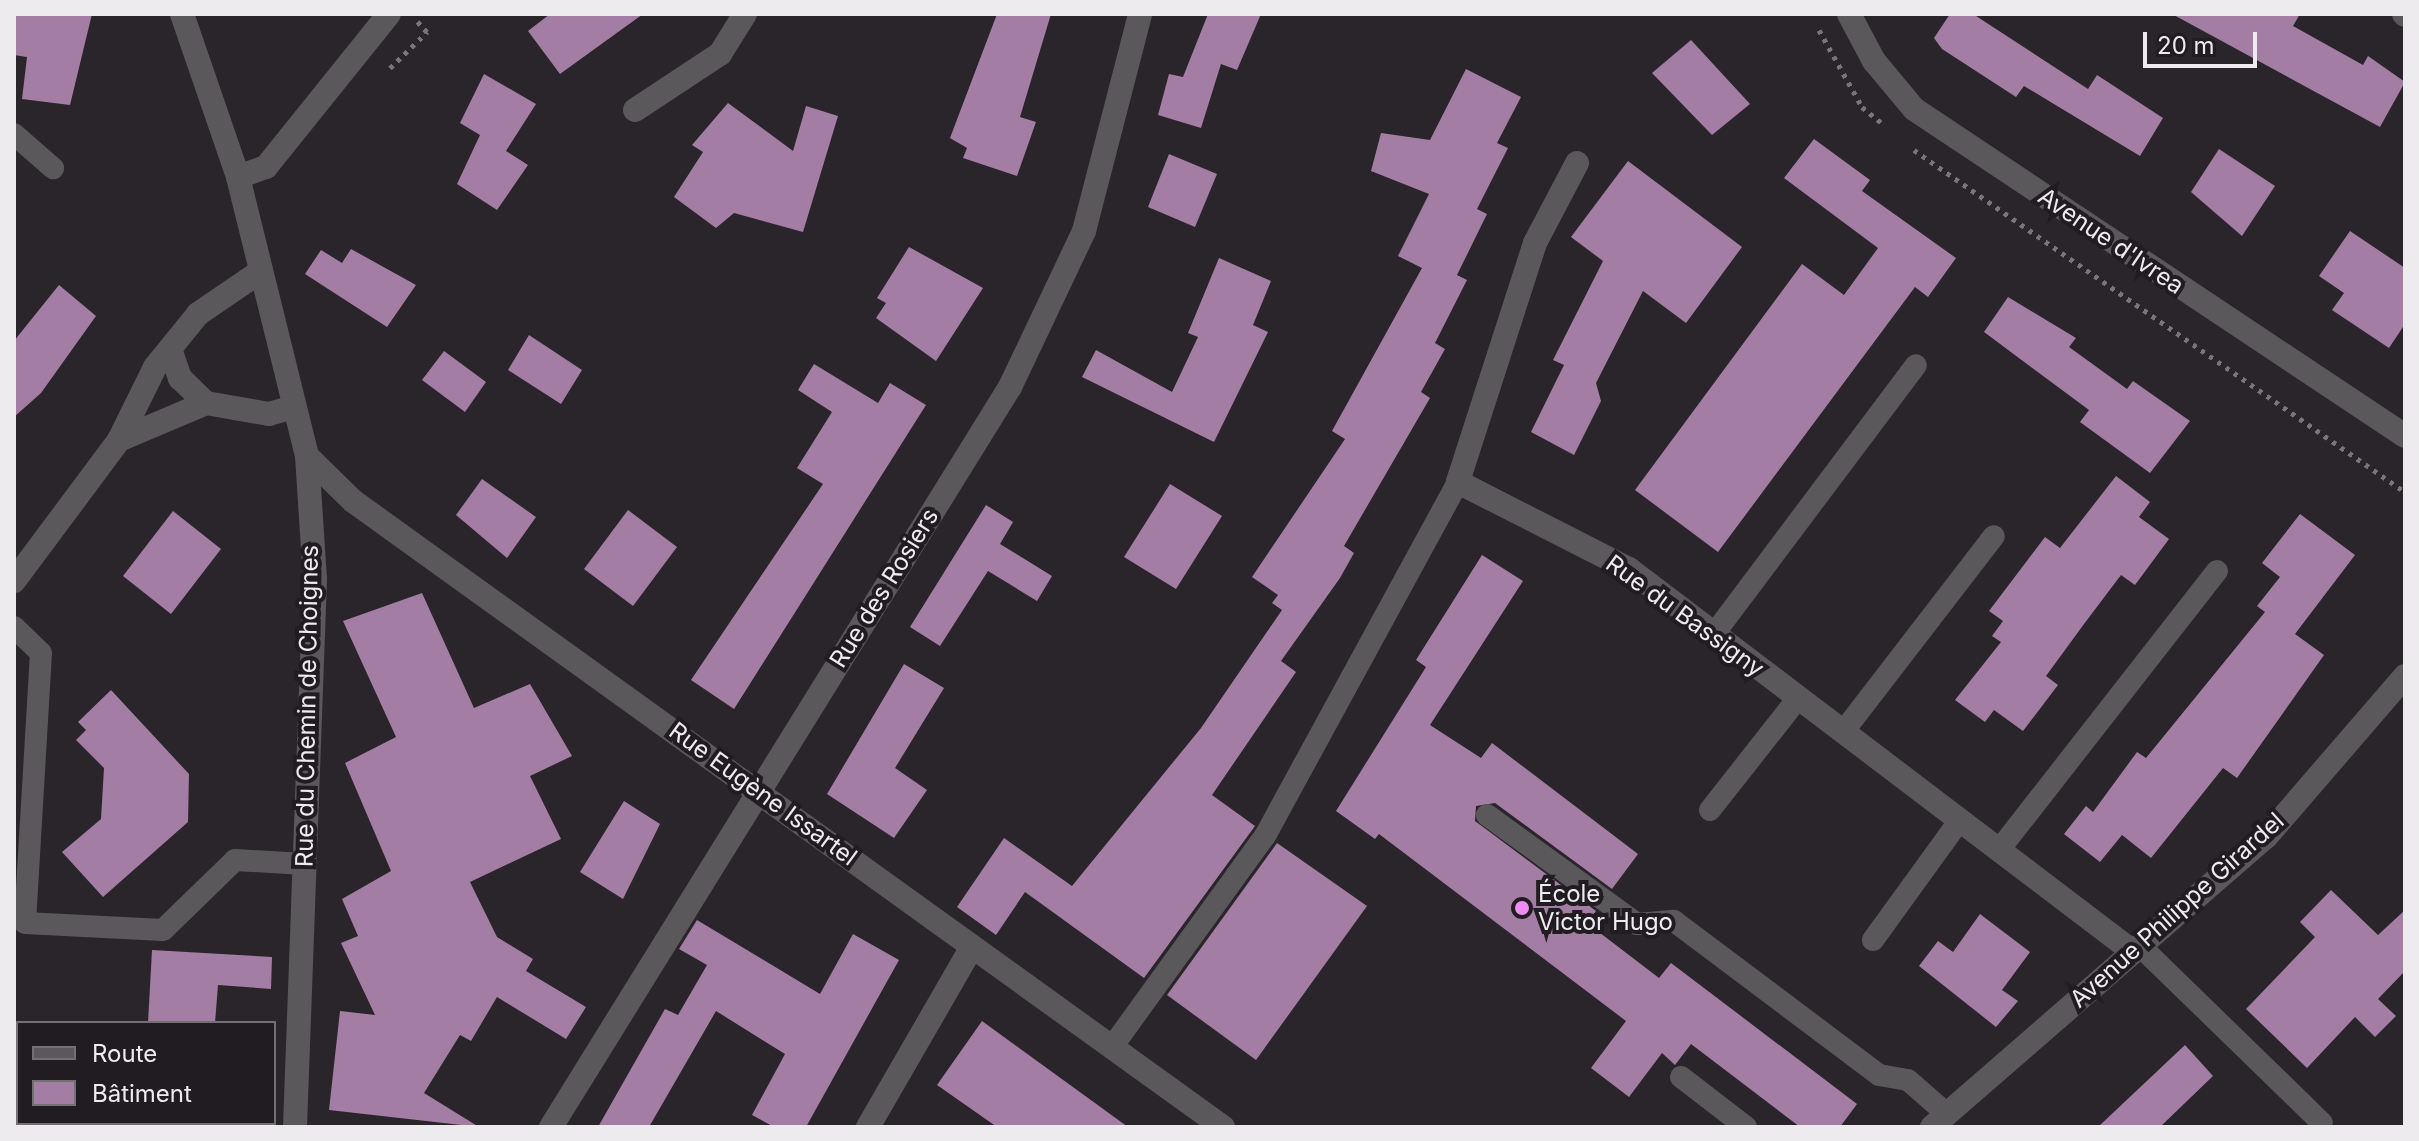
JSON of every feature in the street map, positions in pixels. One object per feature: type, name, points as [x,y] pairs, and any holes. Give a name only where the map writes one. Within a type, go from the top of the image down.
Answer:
[{"type":"street","name":"Rue du Chemin de Choignes","points":[[182,14],[238,177],[307,456],[315,579],[295,1127]]},
{"type":"street","points":[[238,177],[266,167],[389,14]]},
{"type":"street","points":[[635,110],[720,54],[745,14]]},
{"type":"street","name":"Rue des Rosiers","points":[[551,1127],[1010,387],[1061,289],[1084,231],[1140,14]]},
{"type":"street","name":"Avenue d'Ivrea","points":[[1849,14],[1874,61],[1914,109],[2405,436]]},
{"type":"street","points":[[1458,482],[1535,243],[1577,163]]},
{"type":"street","points":[[14,581],[119,440],[155,367],[171,352],[198,314],[261,271]]},
{"type":"street","points":[[171,352],[180,378],[206,403]]},
{"type":"street","points":[[119,440],[206,403],[269,414],[294,407]]},
{"type":"street","name":"Rue Eugène Issartel","points":[[307,456],[353,501],[760,790],[1223,1127]]},
{"type":"street","name":"Rue du Bassigny","points":[[1458,482],[1629,569],[1999,850],[2136,948]]},
{"type":"street","name":"Avenue Philippe Girardel","points":[[1940,1121],[2266,837],[2405,676]]},
{"type":"street","points":[[868,1127],[972,947]]},
{"type":"lane","points":[[14,134],[53,168]]},
{"type":"lane","points":[[1714,634],[1916,365]]},
{"type":"lane","points":[[1112,1047],[1265,836],[1458,482]]},
{"type":"lane","points":[[1843,732],[1994,536]]},
{"type":"lane","points":[[1999,850],[2217,571]]},
{"type":"lane","points":[[14,627],[41,653],[25,923],[163,930],[235,860],[304,864]]},
{"type":"lane","points":[[1710,810],[1798,698]]},
{"type":"lane","points":[[1487,815],[1637,924],[1674,921],[1879,1075],[1908,1080],[1940,1121]]},
{"type":"lane","points":[[1873,940],[1960,820]]},
{"type":"lane","points":[[2136,948],[2322,1123]]},
{"type":"lane","points":[[1681,1077],[1746,1127]]},
{"type":"path","points":[[1814,14],[1825,50],[1862,107],[1895,135]]},
{"type":"path","points":[[1907,144],[2405,492]]},
{"type":"building","points":[[14,14],[92,14],[70,105],[22,99],[27,57],[14,55]]},
{"type":"building","points":[[550,14],[643,14],[560,74],[528,31]]},
{"type":"building","points":[[997,14],[1051,14],[1020,117],[1036,122],[1017,176],[963,158],[967,148],[950,138]]},
{"type":"building","points":[[1208,14],[1261,14],[1237,70],[1221,64],[1201,128],[1158,115],[1169,74],[1183,77]]},
{"type":"building","points":[[1950,14],[1973,14],[2088,89],[2097,75],[2163,118],[2140,156],[2024,86],[2016,97],[1942,49],[1934,38]]},
{"type":"building","points":[[2172,14],[2300,14],[2293,26],[2363,65],[2368,56],[2405,82],[2380,127]]},
{"type":"building","points":[[1691,40],[1750,104],[1712,135],[1652,73]]},
{"type":"building","points":[[1466,69],[1521,97],[1497,143],[1508,148],[1477,209],[1487,214],[1457,275],[1467,280],[1435,343],[1445,349],[1421,392],[1430,398],[1344,546],[1354,553],[1340,578],[1281,661],[1296,672],[1212,795],[1255,826],[1144,978],[1025,892],[996,935],[957,907],[1004,838],[1072,886],[1201,728],[1282,610],[1272,603],[1278,595],[1252,577],[1345,439],[1332,431],[1422,268],[1398,256],[1429,194],[1371,171],[1381,133],[1430,140]]},
{"type":"building","points":[[484,74],[536,104],[506,151],[528,165],[497,210],[457,184],[480,135],[460,123]]},
{"type":"building","points":[[728,103],[793,151],[806,106],[838,116],[803,232],[734,213],[716,228],[674,197],[703,152],[692,145]]},
{"type":"building","points":[[1814,139],[1870,180],[1862,191],[1956,258],[1928,297],[1915,287],[1718,552],[1635,490],[1802,264],[1844,295],[1878,248],[1784,178]]},
{"type":"building","points":[[2219,149],[2275,186],[2242,236],[2191,192]]},
{"type":"building","points":[[1169,154],[1217,174],[1195,227],[1148,207]]},
{"type":"building","points":[[1628,161],[1742,247],[1686,323],[1643,291],[1596,383],[1601,401],[1574,455],[1531,432],[1564,365],[1553,360],[1603,261],[1571,237]]},
{"type":"building","points":[[2350,231],[2405,268],[2405,324],[2389,348],[2332,310],[2344,293],[2319,276]]},
{"type":"building","points":[[909,247],[983,288],[936,361],[876,318],[886,303],[877,298]]},
{"type":"building","points":[[351,249],[416,285],[387,327],[305,274],[321,250],[342,263]]},
{"type":"building","points":[[1219,258],[1271,281],[1253,325],[1268,332],[1214,442],[1082,377],[1096,350],[1172,392],[1198,337],[1188,333]]},
{"type":"building","points":[[59,285],[96,316],[41,393],[14,417],[14,341]]},
{"type":"building","points":[[2008,297],[2076,338],[2069,347],[2127,389],[2133,381],[2190,421],[2150,473],[2080,422],[2089,410],[1984,332]]},
{"type":"building","points":[[529,335],[582,370],[561,404],[508,370]]},
{"type":"building","points":[[444,351],[486,382],[465,412],[422,380]]},
{"type":"building","points":[[814,364],[878,403],[890,383],[926,405],[734,709],[691,680],[823,484],[797,468],[832,412],[798,390]]},
{"type":"building","points":[[2116,476],[2150,502],[2139,517],[2169,539],[2135,585],[2121,575],[2046,676],[2058,685],[2023,731],[1994,710],[1985,722],[1955,700],[2001,642],[1992,636],[2003,621],[1989,611],[2045,537],[2060,548]]},
{"type":"building","points":[[482,479],[536,517],[507,558],[456,515]]},
{"type":"building","points":[[1170,484],[1222,516],[1176,589],[1124,557]]},
{"type":"building","points":[[986,505],[1013,522],[1000,544],[1052,576],[1037,601],[988,571],[940,646],[910,627]]},
{"type":"building","points":[[628,510],[677,547],[633,606],[584,569]]},
{"type":"building","points":[[173,511],[221,549],[171,614],[123,576]]},
{"type":"building","points":[[2300,514],[2355,555],[2295,634],[2324,655],[2237,778],[2223,768],[2151,858],[2122,835],[2100,862],[2064,834],[2086,806],[2093,812],[2137,752],[2146,758],[2265,612],[2257,606],[2280,577],[2262,563]]},
{"type":"building","points":[[1482,555],[1523,581],[1430,725],[1481,758],[1492,743],[1638,854],[1612,889],[1495,803],[1476,806],[1475,821],[1596,911],[1587,923],[1659,978],[1671,963],[1857,1104],[1840,1127],[1800,1127],[1691,1044],[1675,1065],[1662,1053],[1629,1097],[1591,1068],[1626,1021],[1379,834],[1375,839],[1336,811],[1426,667],[1416,660]]},
{"type":"building","points":[[422,593],[474,708],[530,684],[572,756],[530,776],[561,839],[470,882],[497,937],[533,959],[526,971],[586,1007],[566,1039],[497,997],[471,1041],[460,1035],[424,1093],[479,1127],[329,1110],[340,1011],[375,1015],[341,943],[358,936],[342,899],[391,871],[345,763],[396,737],[343,621]]},
{"type":"building","points":[[904,664],[944,688],[895,768],[927,790],[894,838],[827,794]]},
{"type":"building","points":[[111,690],[189,774],[188,822],[103,897],[62,852],[101,819],[104,768],[76,740],[86,730],[78,722]]},
{"type":"building","points":[[624,801],[660,824],[623,899],[580,872]]},
{"type":"building","points":[[1277,843],[1367,906],[1256,1060],[1167,995]]},
{"type":"building","points":[[2331,890],[2378,935],[2405,910],[2405,971],[2378,999],[2396,1016],[2375,1037],[2355,1017],[2307,1068],[2246,1009],[2315,937],[2300,922]]},
{"type":"building","points":[[1980,914],[2030,952],[2002,990],[2018,1001],[1996,1027],[1919,966],[1938,941],[1953,952]]},
{"type":"building","points":[[697,920],[820,994],[853,934],[899,960],[806,1127],[774,1127],[752,1115],[785,1054],[716,1011],[649,1127],[598,1127],[665,1009],[678,1015],[707,965],[679,949]]},
{"type":"building","points":[[152,950],[272,957],[271,989],[218,985],[215,1021],[148,1021]]},
{"type":"building","points":[[982,1021],[1128,1127],[997,1127],[937,1085]]},
{"type":"building","points":[[2185,1045],[2213,1076],[2160,1127],[2098,1127]]},
{"type":"place","name":"École Victor Hugo","points":[[1522,908]]}]
